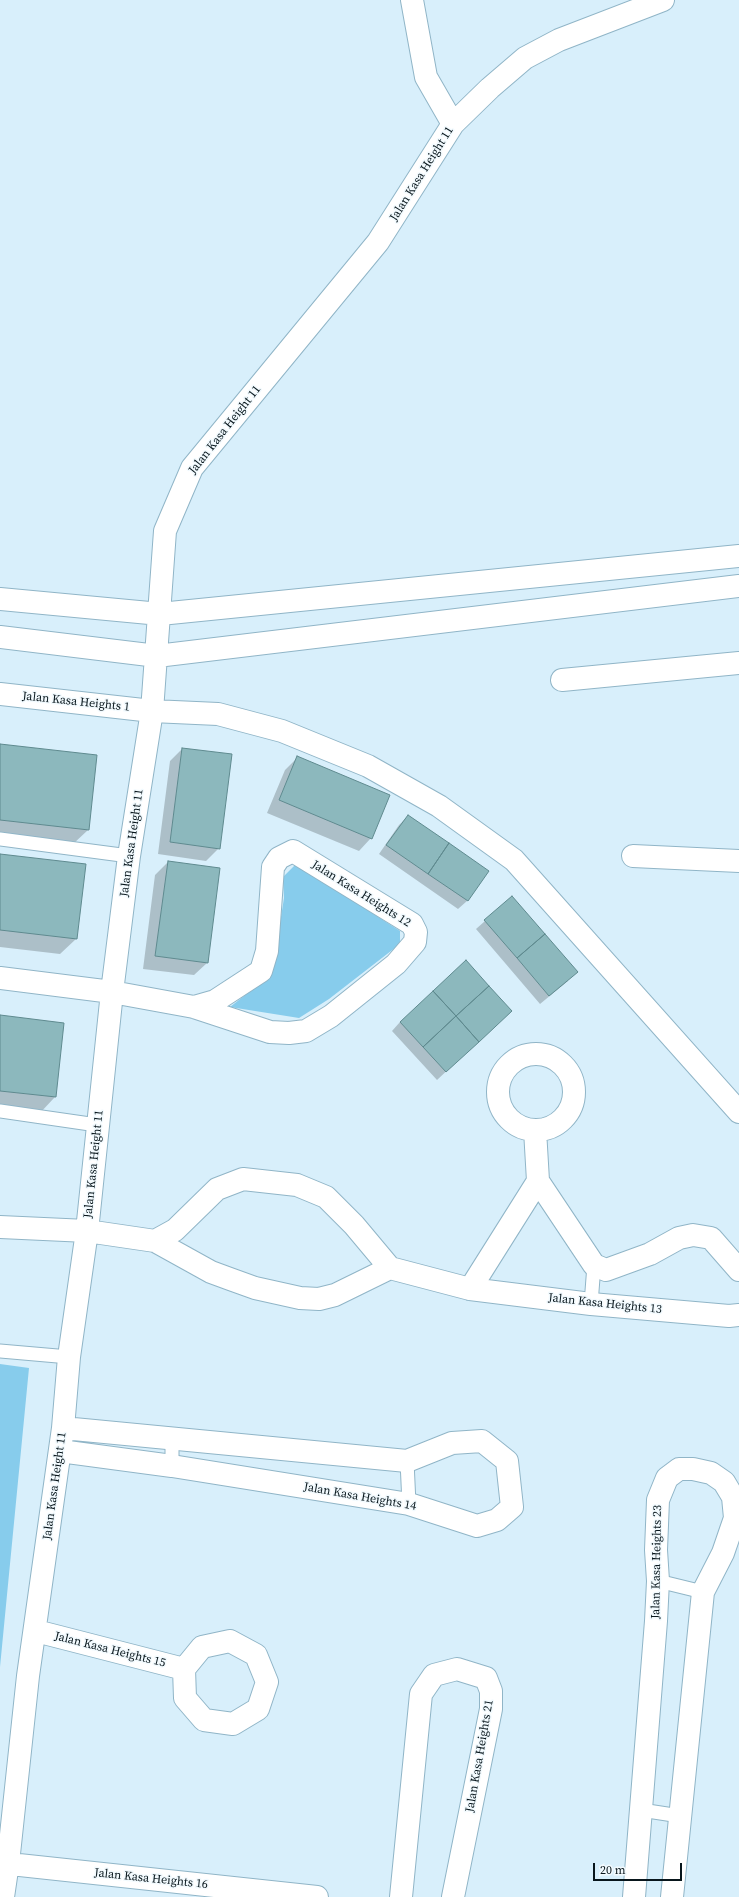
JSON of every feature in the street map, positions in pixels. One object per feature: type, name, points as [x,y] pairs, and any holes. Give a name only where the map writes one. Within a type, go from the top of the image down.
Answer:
[{"type":"street","points":[[412,0],[426,77],[453,124]]},
{"type":"street","name":"Jalan Kasa Height 11","points":[[3,1897],[4,1863],[28,1676],[36,1631],[60,1451],[69,1357],[87,1232],[97,1125],[129,856],[152,711],[165,531],[192,468],[378,242],[453,124],[490,88],[525,58],[559,40],[663,0]]},
{"type":"street","points":[[0,599],[160,614],[739,556]]},
{"type":"street","points":[[0,637],[157,656],[739,586]]},
{"type":"street","points":[[562,680],[739,663]]},
{"type":"street","name":"Jalan Kasa Heights 1","points":[[0,694],[152,711],[218,714],[282,731],[368,766],[439,806],[514,860],[739,1112]]},
{"type":"street","name":"Jalan Kasa Heights 12","points":[[0,978],[112,992],[194,1007],[270,1032],[289,1033],[306,1031],[331,1016],[396,964],[416,942],[416,932],[412,924],[293,852],[279,858],[273,867],[267,951],[261,970],[215,1001],[194,1007]]},
{"type":"street","points":[[633,856],[739,861]]},
{"type":"street","points":[[535,1130],[538,1181],[594,1265],[606,1270],[650,1254],[679,1238],[693,1235],[711,1238],[739,1270]]},
{"type":"street","points":[[0,1227],[87,1232],[155,1241],[211,1272],[255,1288],[300,1298],[319,1299],[335,1295],[390,1268],[354,1225],[326,1197],[297,1185],[243,1179],[217,1189],[175,1230],[155,1241]]},
{"type":"street","points":[[470,1289],[538,1181]]},
{"type":"street","name":"Jalan Kasa Heights 13","points":[[390,1268],[470,1289],[591,1304],[728,1316],[739,1315]]},
{"type":"street","name":"Jalan Kasa Heights 14","points":[[60,1451],[172,1466],[409,1504],[477,1526],[497,1520],[512,1507],[507,1461],[482,1441],[452,1443],[407,1461],[63,1428]]},
{"type":"street","name":"Jalan Kasa Heights 23","points":[[634,1897],[658,1581],[656,1550],[658,1500],[667,1478],[679,1469],[693,1469],[711,1473],[724,1482],[733,1497],[735,1518],[723,1553],[702,1592],[672,1897]]},
{"type":"street","name":"Jalan Kasa Heights 15","points":[[36,1631],[184,1669]]},
{"type":"street","name":"Jalan Kasa Heights 21","points":[[401,1897],[421,1694],[434,1675],[457,1669],[486,1678],[491,1691],[491,1709],[453,1897]]},
{"type":"street","name":"Jalan Kasa Heights 16","points":[[4,1863],[317,1897]]},
{"type":"lane","points":[[0,839],[129,856]]},
{"type":"lane","points":[[0,1112],[97,1125]]},
{"type":"lane","points":[[591,1304],[594,1265]]},
{"type":"lane","points":[[0,1350],[69,1357]]},
{"type":"lane","points":[[172,1438],[172,1466]]},
{"type":"lane","points":[[407,1461],[409,1504]]},
{"type":"lane","points":[[658,1581],[702,1592]]},
{"type":"lane","points":[[641,1810],[680,1816]]},
{"type":"shaded area","points":[[296,864],[400,931],[400,944],[329,999],[299,1018],[230,1007],[272,974],[284,898],[283,877]]},
{"type":"shaded area","points":[[0,1364],[29,1368],[0,1667]]},
{"type":"building","points":[[0,744],[97,755],[89,830],[0,820]]},
{"type":"building","points":[[182,748],[232,754],[220,849],[170,842]]},
{"type":"building","points":[[297,756],[390,795],[372,839],[279,800]]},
{"type":"building","points":[[408,815],[449,843],[428,874],[386,845]]},
{"type":"building","points":[[449,843],[489,871],[468,901],[428,874]]},
{"type":"building","points":[[0,854],[86,864],[77,939],[0,930]]},
{"type":"building","points":[[168,861],[220,868],[208,963],[155,956]]},
{"type":"building","points":[[512,896],[545,934],[517,958],[484,920]]},
{"type":"building","points":[[545,934],[578,972],[549,996],[517,958]]},
{"type":"building","points":[[466,960],[489,986],[456,1016],[433,991]]},
{"type":"building","points":[[489,986],[512,1011],[479,1042],[456,1016]]},
{"type":"building","points":[[433,991],[456,1016],[423,1047],[400,1022]]},
{"type":"building","points":[[0,1015],[64,1023],[56,1097],[0,1091]]},
{"type":"building","points":[[456,1016],[479,1042],[446,1072],[423,1047]]}]
